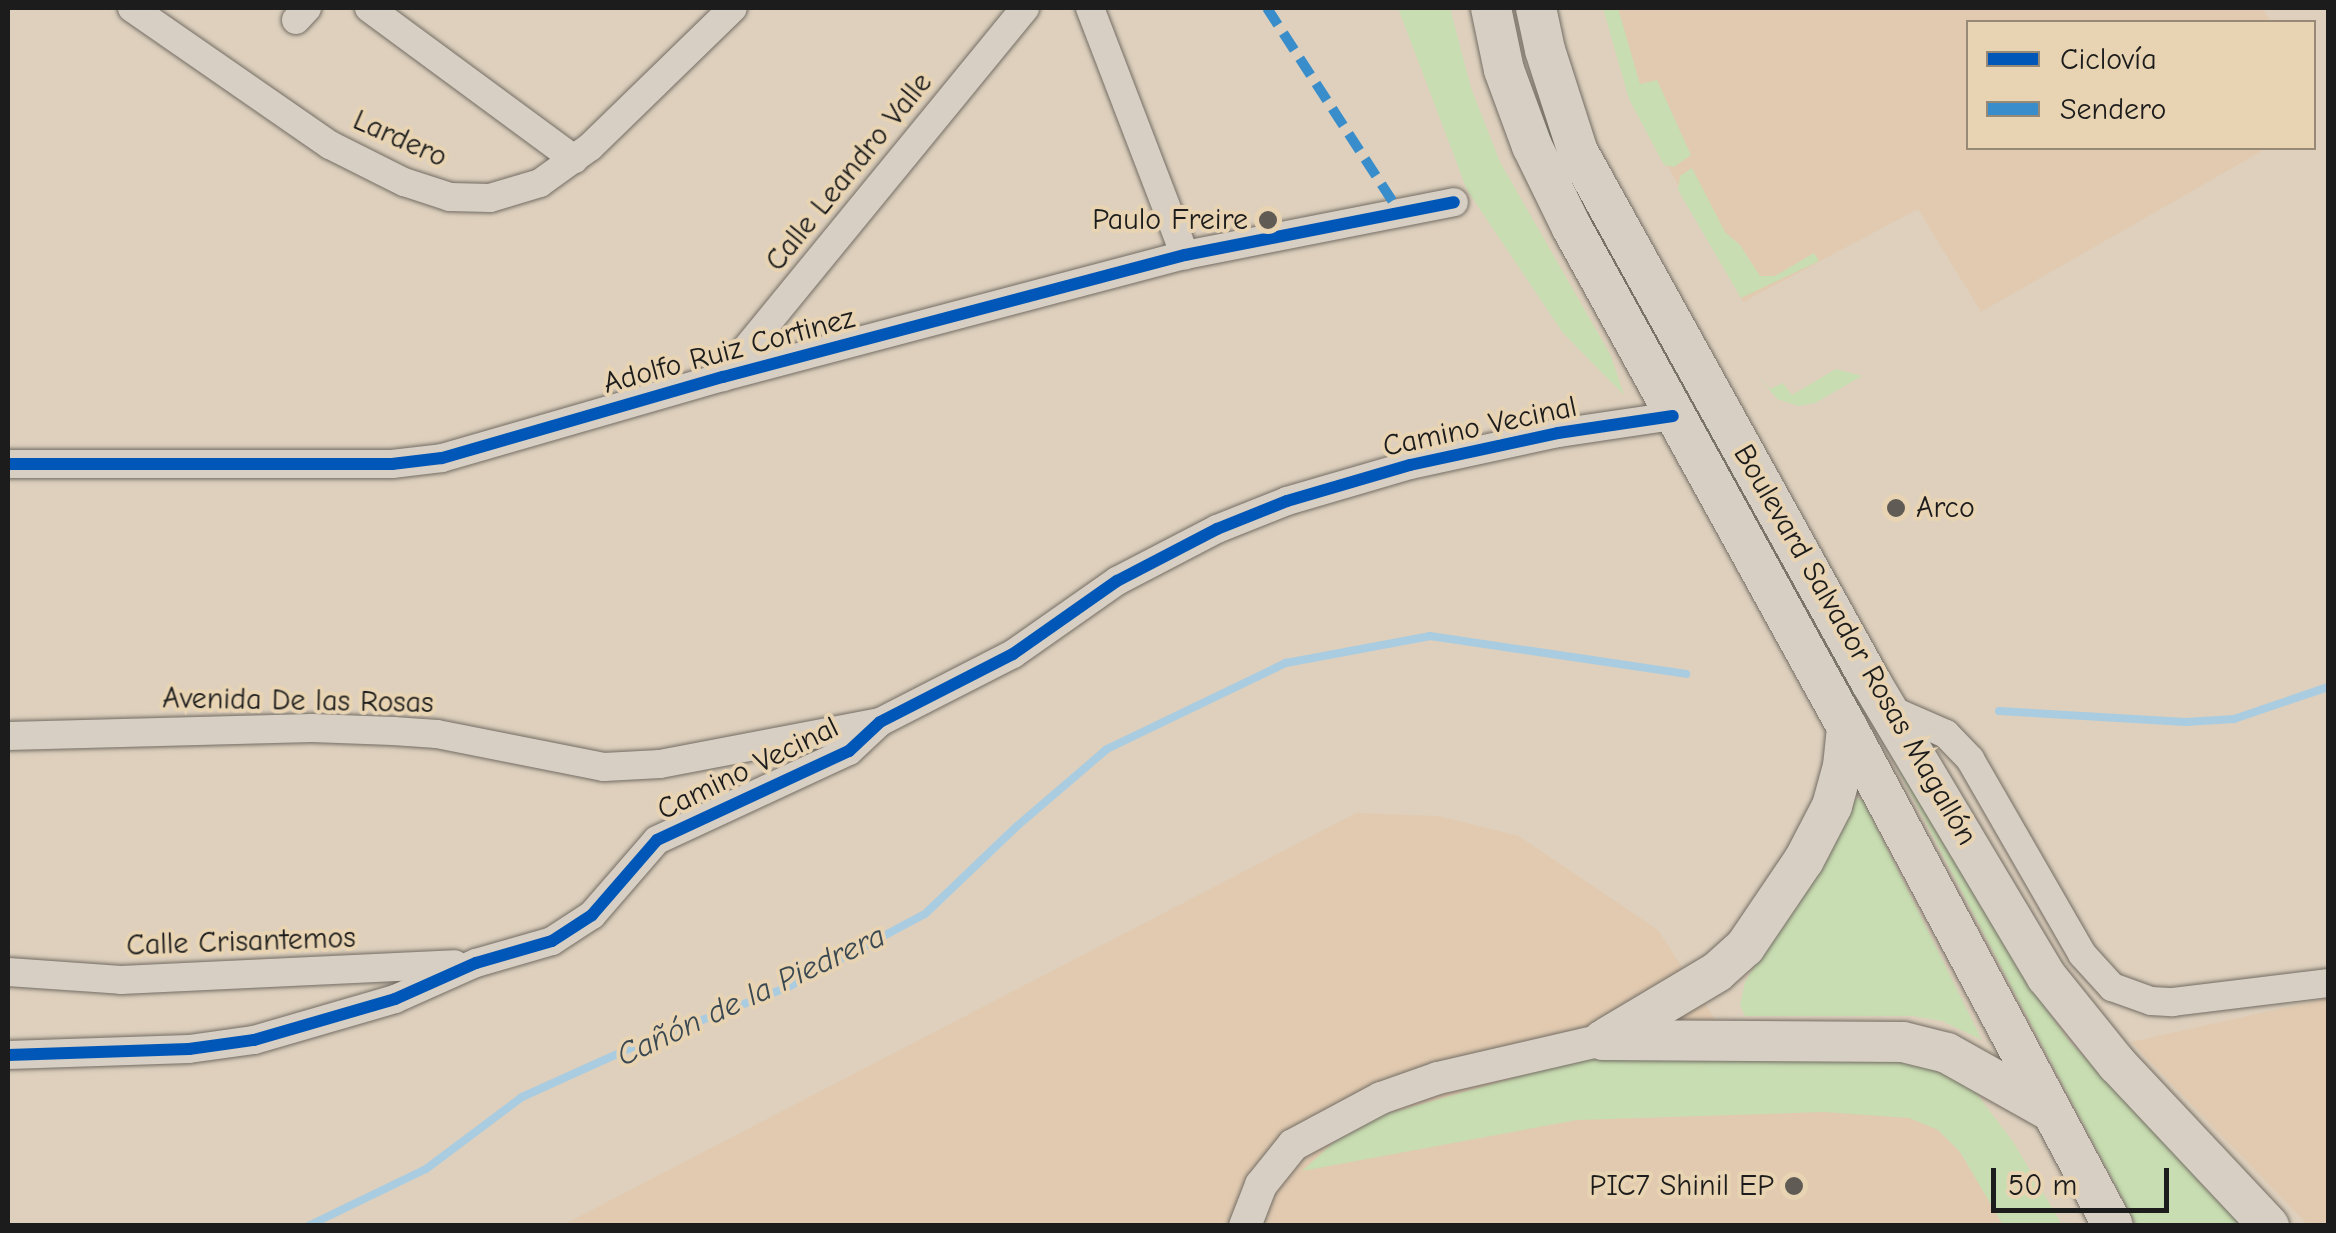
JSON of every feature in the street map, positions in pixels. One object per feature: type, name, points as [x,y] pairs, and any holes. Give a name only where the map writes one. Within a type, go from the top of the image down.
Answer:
[{"type":"highway","name":"Boulevard Salvador Rosas Magallón","points":[[1491,8],[1504,70],[1532,146],[1673,416],[1847,727],[2113,1226]]},
{"type":"highway","name":"Boulevard Salvador Rosas Magallón","points":[[1536,8],[1544,50],[1578,152],[1889,709],[2048,977],[2117,1064],[2269,1226]]},
{"type":"highway","points":[[1565,8],[1567,69],[1578,152]]},
{"type":"highway","points":[[1603,1040],[1716,972],[1745,947],[1804,860],[1832,806],[1844,766],[1847,727]]},
{"type":"highway","points":[[1603,1040],[1914,1044],[1974,1066],[2056,1115]]},
{"type":"main road","points":[[1245,1226],[1261,1185],[1294,1145],[1381,1098],[1438,1078],[1603,1040]]},
{"type":"street","name":"Lardero","points":[[132,8],[330,145],[404,182],[450,196],[490,198],[540,183],[574,159],[732,8]]},
{"type":"street","points":[[369,8],[574,159]]},
{"type":"street","name":"Calle Leandro Valle","points":[[723,377],[1025,8]]},
{"type":"street","points":[[1090,8],[1185,256]]},
{"type":"street","name":"Adolfo Ruiz Cortinez","points":[[8,464],[420,462],[723,377],[1185,256],[1454,202]]},
{"type":"street","name":"Camino Vecinal","points":[[8,1055],[188,1049],[254,1040],[395,999],[476,963],[573,930],[657,840],[849,751],[880,722],[1013,654],[1117,581],[1217,529],[1287,500],[1481,448],[1673,416]]},
{"type":"street","points":[[1889,709],[1946,734],[1970,759],[2082,954],[2112,987],[2151,1001],[2173,1002],[2328,983]]},
{"type":"street","name":"Avenida De las Rosas","points":[[8,736],[256,728],[393,731],[437,734],[604,766],[660,764],[880,722]]},
{"type":"street","name":"Calle Crisantemos","points":[[8,972],[122,980],[476,963]]},
{"type":"shaded area","points":[[1610,8],[2262,8],[2270,20],[1966,20],[1966,150],[2264,150],[1981,312],[1918,209],[1743,302],[1645,125]]},
{"type":"shaded area","points":[[1356,813],[1439,816],[1519,836],[1658,930],[1745,1066],[2014,1143],[2062,1225],[561,1226]]},
{"type":"shaded area","points":[[2328,998],[2328,1225],[2308,1225],[2131,1042]]},
{"type":"green space","points":[[1398,8],[1450,8],[1471,88],[1500,162],[1611,356],[1624,395],[1563,333],[1467,190]]},
{"type":"green space","points":[[1603,8],[1618,8],[1640,84],[1657,80],[1691,155],[1674,167],[1664,165],[1629,99]]},
{"type":"green space","points":[[1692,168],[1725,232],[1740,245],[1760,276],[1775,276],[1814,253],[1819,261],[1741,298],[1678,190],[1680,176]]},
{"type":"green space","points":[[1836,369],[1862,376],[1815,403],[1798,406],[1777,399],[1758,376],[1770,389],[1783,383],[1792,395]]},
{"type":"green space","points":[[1865,706],[1956,852],[2018,969],[2069,1041],[2248,1225],[2136,1225]]},
{"type":"green space","points":[[1856,798],[1863,800],[1982,1040],[1942,1021],[1913,1016],[1745,1016],[1740,1005],[1745,982]]},
{"type":"green space","points":[[1657,1052],[1922,1060],[1973,1089],[2014,1143],[2062,1225],[2003,1225],[1960,1152],[1938,1130],[1909,1118],[1824,1112],[1577,1120],[1302,1171],[1334,1142],[1386,1114],[1577,1060]]},
{"type":"waterway","name":"Cañón de la Piedrera","points":[[308,1226],[426,1169],[522,1097],[637,1045],[788,987],[925,914],[1016,827],[1107,749],[1286,663],[1430,636],[1686,674]]},
{"type":"waterway","name":"Cañón de la Piedrera","points":[[1999,711],[2186,722],[2234,719],[2328,687]]},
{"type":"marked path","points":[[1267,8],[1400,213]]},
{"type":"cycle path","points":[[8,464],[392,464],[442,458],[723,377],[1185,255],[1454,202]]},
{"type":"cycle path","points":[[8,1055],[189,1049],[254,1040],[395,999],[476,963],[552,941],[592,915],[657,840],[849,751],[880,722],[1013,654],[1117,581],[1217,529],[1287,501],[1410,465],[1558,433],[1673,416]]},
{"type":"place","name":"Paulo Freire","points":[[1268,220]]},
{"type":"place","name":"Arco","points":[[1896,508]]},
{"type":"place","name":"PIC7 Shinil EP","points":[[1794,1186]]}]
